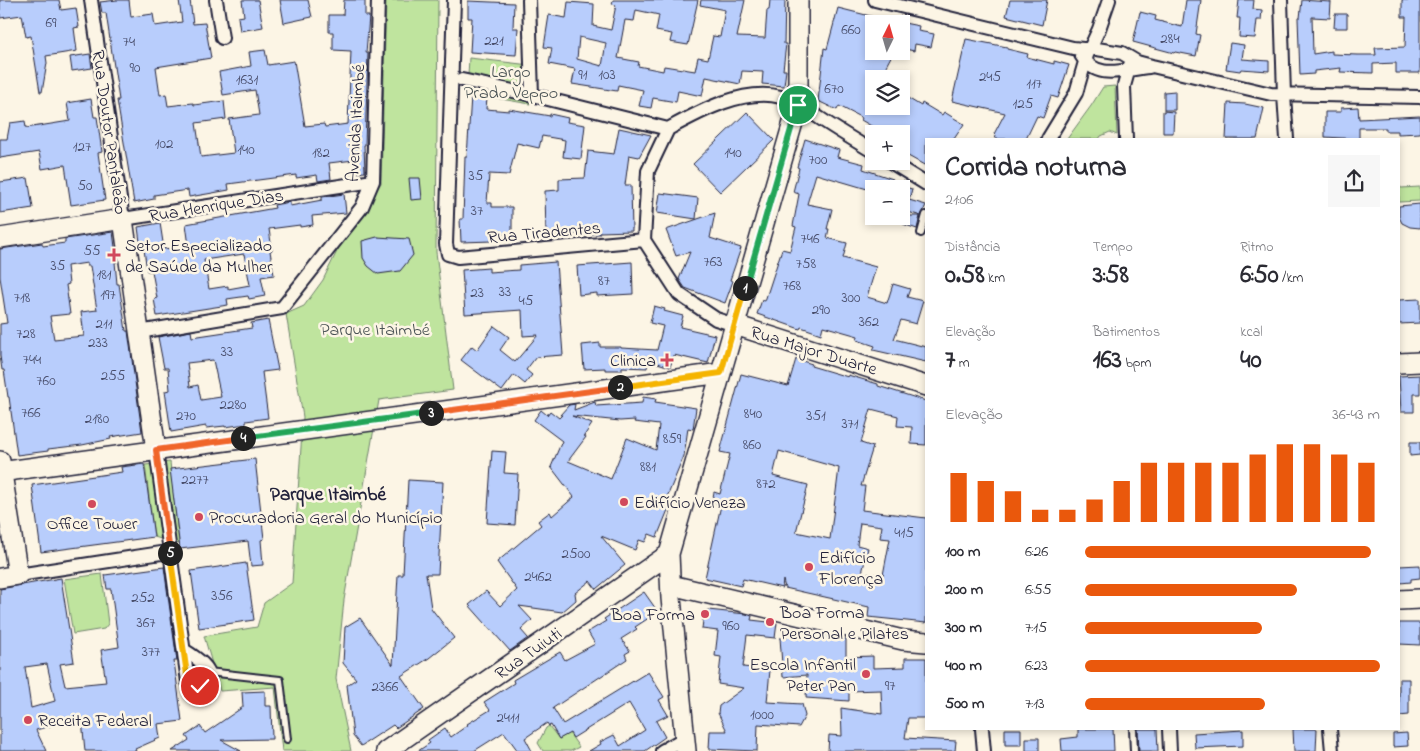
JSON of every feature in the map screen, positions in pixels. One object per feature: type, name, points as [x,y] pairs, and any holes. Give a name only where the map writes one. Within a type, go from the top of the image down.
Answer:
[{"type":"street","name":"Rua Doutor Pantaleão","points":[[91,0],[188,682],[192,686],[200,686],[209,677],[208,672]]},
{"type":"street","points":[[216,0],[222,38]]},
{"type":"street","name":"Avenida Itaimbé","points":[[139,332],[282,308],[362,207],[373,181],[378,0]]},
{"type":"street","name":"Rua Tiradentes","points":[[454,0],[446,244],[448,254],[458,257],[644,240]]},
{"type":"street","points":[[529,0],[532,95]]},
{"type":"street","points":[[662,751],[685,745],[670,554],[798,105],[798,0]]},
{"type":"street","points":[[875,0],[1072,48],[1081,55],[1107,50],[1122,53],[1129,65],[1124,86],[1126,138]]},
{"type":"street","points":[[1049,138],[1076,93],[1087,55],[1099,30],[1109,0]]},
{"type":"street","points":[[1281,0],[1287,138]]},
{"type":"street","points":[[1099,30],[1100,42],[1107,50]]},
{"type":"street","points":[[1087,55],[1096,70],[1114,73],[1129,65],[1152,66],[1256,92],[1284,95],[1420,97]]},
{"type":"street","points":[[1114,73],[1124,86]]},
{"type":"street","points":[[462,80],[532,95],[668,129]]},
{"type":"street","points":[[644,240],[648,171],[668,129],[698,112],[741,97],[781,97],[798,105],[865,146]]},
{"type":"street","points":[[903,170],[925,183]]},
{"type":"street","name":"Rua Henrique Dias","points":[[0,238],[373,181]]},
{"type":"street","name":"Rua Major Duarte","points":[[644,240],[679,294],[716,319],[925,386]]},
{"type":"street","points":[[1400,363],[1420,362]]},
{"type":"street","points":[[171,555],[161,553],[9,577],[0,468],[156,450],[721,373]]},
{"type":"street","name":"Rua Tuiuti","points":[[386,751],[670,554]]},
{"type":"street","points":[[671,585],[903,640],[925,642]]},
{"type":"street","points":[[1400,600],[1420,599]]},
{"type":"street","points":[[184,650],[200,662],[208,672]]},
{"type":"street","points":[[982,730],[984,751]]},
{"type":"street","points":[[1169,730],[1170,751]]},
{"type":"street","points":[[1330,730],[1332,751]]},
{"type":"lane","points":[[920,233],[925,218]]},
{"type":"lane","points":[[208,672],[279,678],[286,740]]},
{"type":"lane","points":[[1133,730],[1134,751]]},
{"type":"green space","name":"Parque Itaimbé","points":[[386,0],[438,0],[436,252],[453,390],[379,400],[344,600],[336,679],[351,751],[282,751],[275,687],[220,691],[204,636],[257,627],[264,603],[292,583],[303,417],[286,314],[304,306],[323,280],[342,241],[381,183]]},
{"type":"green space","name":"Largo Prado Veppo","points":[[469,58],[530,65],[530,104],[467,93]]},
{"type":"green space","points":[[1115,86],[1117,135],[1110,132],[1100,138],[1068,138],[1091,106],[1103,87]]},
{"type":"green space","points":[[1400,186],[1420,187],[1420,201],[1400,202]]},
{"type":"green space","points":[[170,462],[179,544],[154,537],[145,465]]},
{"type":"green space","points":[[102,574],[108,624],[104,629],[73,634],[64,579]]},
{"type":"green space","points":[[549,726],[559,739],[569,733],[579,747],[571,751],[543,751],[538,743]]},
{"type":"building","points":[[0,0],[59,0],[61,10],[76,8],[79,27],[74,28],[77,51],[46,56],[47,63],[42,92],[40,92],[31,36],[26,37],[22,15],[0,18]]},
{"type":"building","points":[[129,0],[131,17],[153,14],[155,26],[182,22],[179,0],[190,0],[193,24],[205,23],[211,58],[156,67],[160,95],[166,94],[168,106],[224,101],[226,119],[196,123],[201,157],[234,153],[229,119],[259,115],[255,90],[223,95],[219,72],[251,66],[249,52],[265,50],[268,65],[294,61],[305,126],[324,124],[325,127],[348,124],[351,51],[333,50],[333,32],[329,32],[329,15],[343,15],[344,0],[365,0],[365,16],[369,16],[366,53],[368,53],[364,145],[365,172],[354,173],[354,160],[329,163],[331,179],[318,181],[317,175],[296,178],[296,175],[228,184],[229,190],[189,197],[188,190],[154,195],[154,199],[134,203],[117,100],[119,100],[106,13],[102,13],[100,2]]},
{"type":"building","points":[[242,0],[258,0],[263,27],[240,31],[238,17],[244,16]]},
{"type":"building","points":[[280,0],[308,0],[312,17],[284,23]]},
{"type":"building","points":[[613,0],[698,0],[688,45],[670,42],[672,34],[656,31],[659,15],[636,10],[634,21],[625,20],[618,58],[639,62],[638,66],[663,71],[664,66],[695,71],[698,57],[708,59],[713,36],[720,37],[725,10],[700,5],[701,0],[745,0],[737,37],[765,38],[767,10],[769,10],[770,0],[785,0],[784,44],[786,44],[783,70],[786,70],[784,86],[762,84],[763,72],[742,71],[740,84],[706,77],[702,96],[678,91],[676,102],[653,98],[651,108],[639,106],[643,90],[618,85],[617,91],[572,84],[575,69],[549,64],[552,48],[544,47],[549,15],[566,18],[568,2],[594,4],[593,26],[611,30],[616,5],[612,4]],"holes":[[[579,37],[606,43],[602,66],[577,59]]]},
{"type":"building","points":[[1010,0],[1047,0],[1042,25],[1006,16]]},
{"type":"building","points":[[1186,0],[1201,0],[1196,34],[1200,35],[1196,56],[1174,53],[1133,42],[1140,12],[1156,16],[1155,20],[1182,27]]},
{"type":"building","points":[[1239,0],[1254,0],[1253,9],[1262,10],[1261,20],[1257,20],[1255,38],[1239,37],[1240,18],[1237,18]]},
{"type":"building","points":[[1302,0],[1331,2],[1330,18],[1312,17],[1313,54],[1332,51],[1332,54],[1376,55],[1375,48],[1405,47],[1406,17],[1402,17],[1402,0],[1420,0],[1420,73],[1396,73],[1396,63],[1373,64],[1373,73],[1340,72],[1341,68],[1314,71],[1314,74],[1300,75],[1298,18],[1300,18]]},
{"type":"building","points":[[468,1],[514,3],[513,28],[518,28],[516,55],[470,52],[472,18],[468,18]]},
{"type":"building","points":[[838,8],[866,15],[865,60],[889,60],[884,70],[865,70],[865,115],[910,115],[910,99],[921,106],[922,103],[942,115],[944,112],[964,124],[955,138],[925,138],[925,165],[910,157],[910,125],[870,125],[861,120],[862,118],[839,106],[837,110],[818,101],[824,48],[827,49]]},
{"type":"building","points":[[1335,14],[1347,14],[1347,28],[1334,28]]},
{"type":"building","points":[[910,24],[919,26],[918,31],[934,34],[931,47],[915,44],[914,51],[910,50]]},
{"type":"building","points":[[966,39],[1007,47],[1007,49],[1028,54],[1027,57],[1054,64],[1054,61],[1069,65],[1058,98],[1051,96],[1043,118],[1037,116],[1026,138],[995,138],[994,134],[1005,113],[952,101]]},
{"type":"building","points":[[1230,43],[1244,45],[1242,59],[1269,61],[1269,71],[1226,69]]},
{"type":"building","points":[[90,54],[92,68],[72,71],[70,57]]},
{"type":"building","points":[[1175,91],[1175,110],[1164,110],[1164,92]]},
{"type":"building","points":[[471,96],[487,97],[486,109],[509,111],[509,109],[550,116],[550,114],[568,118],[567,122],[585,125],[581,159],[563,157],[565,140],[542,136],[539,148],[517,143],[509,175],[489,174],[487,203],[492,203],[492,207],[512,207],[512,234],[493,234],[493,241],[461,242],[460,219],[463,219],[465,157],[467,157]]},
{"type":"building","points":[[91,99],[94,117],[97,117],[102,152],[98,153],[105,200],[71,205],[65,165],[42,169],[39,152],[0,158],[0,139],[7,139],[10,123],[25,121],[26,128],[70,121],[67,103]]},
{"type":"building","points":[[1228,103],[1264,108],[1257,138],[1226,138]]},
{"type":"building","points":[[1358,107],[1359,119],[1420,116],[1420,133],[1398,134],[1398,131],[1386,131],[1386,128],[1359,128],[1359,138],[1325,137],[1325,112],[1341,112],[1341,108]]},
{"type":"building","points":[[1163,111],[1174,112],[1173,133],[1163,133]]},
{"type":"building","points":[[747,112],[774,140],[720,192],[693,164]]},
{"type":"building","points":[[619,128],[651,135],[639,157],[629,155],[625,185],[631,185],[632,231],[600,232],[600,234],[546,235],[545,191],[559,190],[559,179],[585,178],[588,151],[614,154]]},
{"type":"building","points":[[805,139],[839,150],[837,157],[864,164],[863,169],[893,179],[865,180],[865,188],[816,174],[807,204],[832,209],[827,229],[829,229],[827,238],[847,243],[843,258],[876,267],[867,297],[887,303],[893,284],[910,289],[907,297],[923,301],[916,324],[901,320],[894,339],[925,347],[925,362],[873,350],[875,346],[857,340],[858,336],[823,326],[821,334],[757,314],[762,300],[765,301],[782,249],[790,251],[796,227],[793,226],[799,194],[793,192],[799,168],[797,167]]},
{"type":"building","points":[[28,178],[33,208],[0,213],[0,182]]},
{"type":"building","points":[[409,178],[420,178],[422,199],[411,200]]},
{"type":"building","points":[[660,193],[698,198],[696,219],[657,213]]},
{"type":"building","points":[[344,194],[346,213],[312,216],[313,225],[269,229],[274,275],[261,277],[265,296],[249,299],[248,296],[227,299],[228,305],[157,316],[154,299],[157,298],[152,271],[147,271],[143,242],[140,242],[138,227],[160,223],[164,249],[189,246],[186,224],[275,208],[274,205],[290,202],[290,206],[322,200],[322,197]],"holes":[[[244,254],[250,285],[228,289],[228,286],[209,289],[204,260]]]},
{"type":"building","points":[[910,200],[925,205],[921,216],[910,213]]},
{"type":"building","points":[[1420,204],[1420,228],[1410,227],[1402,223],[1400,219],[1400,206]]},
{"type":"building","points":[[715,213],[710,238],[741,248],[730,280],[733,281],[725,303],[685,288],[679,279],[690,252],[676,256],[666,230]]},
{"type":"building","points":[[910,216],[920,216],[917,229],[906,225],[910,225]]},
{"type":"building","points":[[113,232],[117,262],[115,262],[117,284],[119,284],[126,331],[128,331],[142,432],[110,437],[111,439],[82,445],[17,455],[9,397],[0,356],[0,324],[7,323],[0,277],[0,249],[42,243],[43,246],[65,243],[65,239]],"holes":[[[87,263],[87,266],[90,266],[97,310],[81,312],[84,336],[54,339],[50,316],[70,314],[66,285],[69,284],[67,266]]]},
{"type":"building","points":[[377,237],[409,239],[413,255],[400,271],[378,274],[368,266],[363,258],[362,241]]},
{"type":"building","points":[[556,262],[563,355],[536,357],[526,370],[532,375],[525,384],[514,375],[502,391],[461,360],[472,346],[477,350],[494,326],[509,337],[500,350],[515,362],[538,335],[523,336],[522,310],[465,314],[462,270],[489,268],[489,272],[519,270],[519,265]]},
{"type":"building","points":[[632,262],[633,294],[597,296],[597,293],[579,295],[577,266]]},
{"type":"building","points":[[1420,299],[1420,323],[1400,324],[1400,300]]},
{"type":"building","points":[[654,306],[683,316],[680,327],[715,335],[708,363],[674,355],[670,367],[648,360],[647,368],[622,367],[622,370],[605,370],[605,368],[584,369],[582,345],[600,343],[600,347],[657,350],[663,326],[650,323]]},
{"type":"building","points":[[268,320],[278,370],[262,372],[268,418],[246,421],[246,424],[206,428],[206,426],[171,432],[165,391],[170,390],[168,368],[164,368],[158,337],[191,331],[192,337],[252,328],[251,323]],"holes":[[[213,360],[221,397],[201,400],[198,385],[190,387],[187,363]]]},
{"type":"building","points":[[796,359],[812,364],[811,366],[878,384],[878,386],[925,401],[925,445],[911,444],[912,427],[897,426],[898,416],[871,409],[861,443],[873,447],[861,486],[865,486],[862,510],[925,518],[925,623],[868,617],[869,607],[785,588],[783,580],[782,588],[743,579],[741,586],[705,578],[721,505],[712,502],[714,492],[720,494],[730,454],[720,452],[741,374],[788,386]],"holes":[[[779,451],[839,468],[830,539],[796,532],[808,485],[773,476]],[[860,523],[882,526],[880,538],[890,539],[883,575],[862,573],[868,548],[857,545]]]},
{"type":"building","points":[[1420,375],[1420,394],[1414,394],[1414,412],[1401,412],[1400,376]]},
{"type":"building","points":[[643,397],[656,399],[655,402],[696,408],[693,429],[688,428],[684,456],[665,502],[670,505],[657,537],[649,534],[645,542],[639,540],[635,550],[601,536],[625,565],[596,589],[590,581],[575,593],[576,600],[562,612],[519,606],[532,620],[521,630],[528,638],[510,651],[469,605],[486,591],[500,606],[517,590],[497,562],[541,525],[538,521],[550,512],[552,516],[574,497],[551,467],[562,441],[534,420],[541,410],[547,415],[550,411],[559,418],[569,405],[575,404],[574,410],[595,402],[596,406],[642,403]],"holes":[[[572,416],[620,421],[635,420],[634,422],[659,425],[656,450],[627,438],[611,479],[568,461],[586,437],[584,436],[592,424]]]},
{"type":"building","points":[[1410,442],[1420,442],[1420,455],[1410,456]]},
{"type":"building","points":[[492,451],[506,452],[504,473],[518,474],[515,525],[487,523]]},
{"type":"building","points":[[255,459],[264,539],[261,540],[263,565],[251,566],[248,541],[180,549],[170,469]]},
{"type":"building","name":"Office Tower","points":[[144,464],[154,537],[41,552],[32,485],[122,472],[121,467]]},
{"type":"building","points":[[408,480],[443,482],[438,574],[426,574],[431,608],[454,638],[429,658],[401,676],[424,709],[396,728],[393,725],[361,746],[353,736],[347,685],[356,679],[343,663],[345,627],[360,618],[393,665],[398,575],[403,575]]},
{"type":"building","points":[[246,563],[254,620],[199,628],[191,571]]},
{"type":"building","points":[[1420,565],[1420,578],[1411,579],[1411,582],[1400,583],[1400,566]]},
{"type":"building","points":[[164,567],[177,661],[174,661],[182,721],[158,724],[160,738],[135,749],[136,751],[85,751],[82,720],[60,725],[60,723],[36,730],[46,751],[0,751],[0,589],[61,578],[74,662],[60,664],[65,686],[106,682],[101,650],[119,647],[111,589],[107,589],[105,575]],"holes":[[[47,664],[55,701],[31,708],[25,667]]]},
{"type":"building","points":[[644,592],[658,612],[621,639],[630,651],[625,654],[627,659],[553,708],[563,724],[648,672],[664,697],[659,700],[668,715],[656,721],[665,737],[645,751],[589,751],[601,744],[600,742],[614,735],[620,746],[645,730],[629,703],[573,738],[570,733],[559,739],[551,725],[549,726],[547,723],[525,738],[532,751],[518,751],[504,732],[474,751],[418,751],[430,743],[428,740],[445,728],[451,737],[467,724],[490,710],[484,702],[514,683],[513,680],[560,652],[565,660],[595,644],[588,632],[606,621],[604,619]]},
{"type":"building","points":[[708,610],[746,614],[752,616],[751,620],[777,623],[775,638],[747,635],[743,667],[770,670],[767,702],[802,704],[805,716],[799,727],[758,724],[757,751],[709,749],[710,731],[727,731],[718,713],[719,706],[744,688],[718,684],[721,657],[715,656],[718,631],[702,629],[704,612]]},
{"type":"building","points":[[1400,623],[1420,623],[1420,645],[1400,644]]},
{"type":"building","points":[[798,630],[846,639],[846,657],[873,656],[873,668],[905,667],[905,658],[925,658],[925,718],[908,718],[905,738],[956,741],[955,751],[828,751],[829,735],[842,736],[841,708],[882,714],[881,690],[849,691],[849,701],[806,698],[807,675],[783,677],[780,638],[799,637]]},
{"type":"building","points":[[1400,679],[1409,679],[1409,715],[1400,716]]},
{"type":"building","points":[[265,691],[265,706],[271,706],[272,739],[221,740],[241,751],[172,751],[189,740],[186,736],[200,726],[205,733],[243,707],[242,692]]},
{"type":"building","points":[[1005,730],[1021,730],[1021,745],[1005,745]]},
{"type":"building","points":[[1078,730],[1113,730],[1114,751],[1062,751],[1061,739],[1078,737]]},
{"type":"building","points":[[1138,730],[1157,730],[1158,751],[1139,751]]},
{"type":"building","points":[[1243,730],[1243,746],[1195,748],[1194,733]]},
{"type":"building","points":[[1293,730],[1317,730],[1316,751],[1294,751]]},
{"type":"building","points":[[1407,733],[1408,746],[1393,747],[1393,734]]},
{"type":"building","points":[[1026,738],[1039,738],[1039,751],[1026,751]]},
{"type":"place","name":"Setor Especializado de Saúde da Mulher","points":[[114,255]]},
{"type":"place","name":"Clinica","points":[[667,360]]},
{"type":"place","name":"Edifício Veneza","points":[[624,502]]},
{"type":"place","name":"Office Tower","points":[[92,504]]},
{"type":"place","name":"Procuradoria Geral do Município","points":[[199,517]]},
{"type":"place","name":"Edifício Florença","points":[[809,567]]},
{"type":"place","name":"Boa Forma","points":[[705,614]]},
{"type":"place","name":"Boa Forma Personal e Pilates","points":[[770,622]]},
{"type":"place","name":"Escola Infantil Peter Pan","points":[[866,674]]},
{"type":"place","name":"Receita Federal","points":[[28,720]]},
{"type":"district","name":"Parque Itaimbé","points":[[328,493]]},
{"type":"route","points":[[200,686],[192,686],[188,682],[156,450],[721,373],[798,105]]}]
